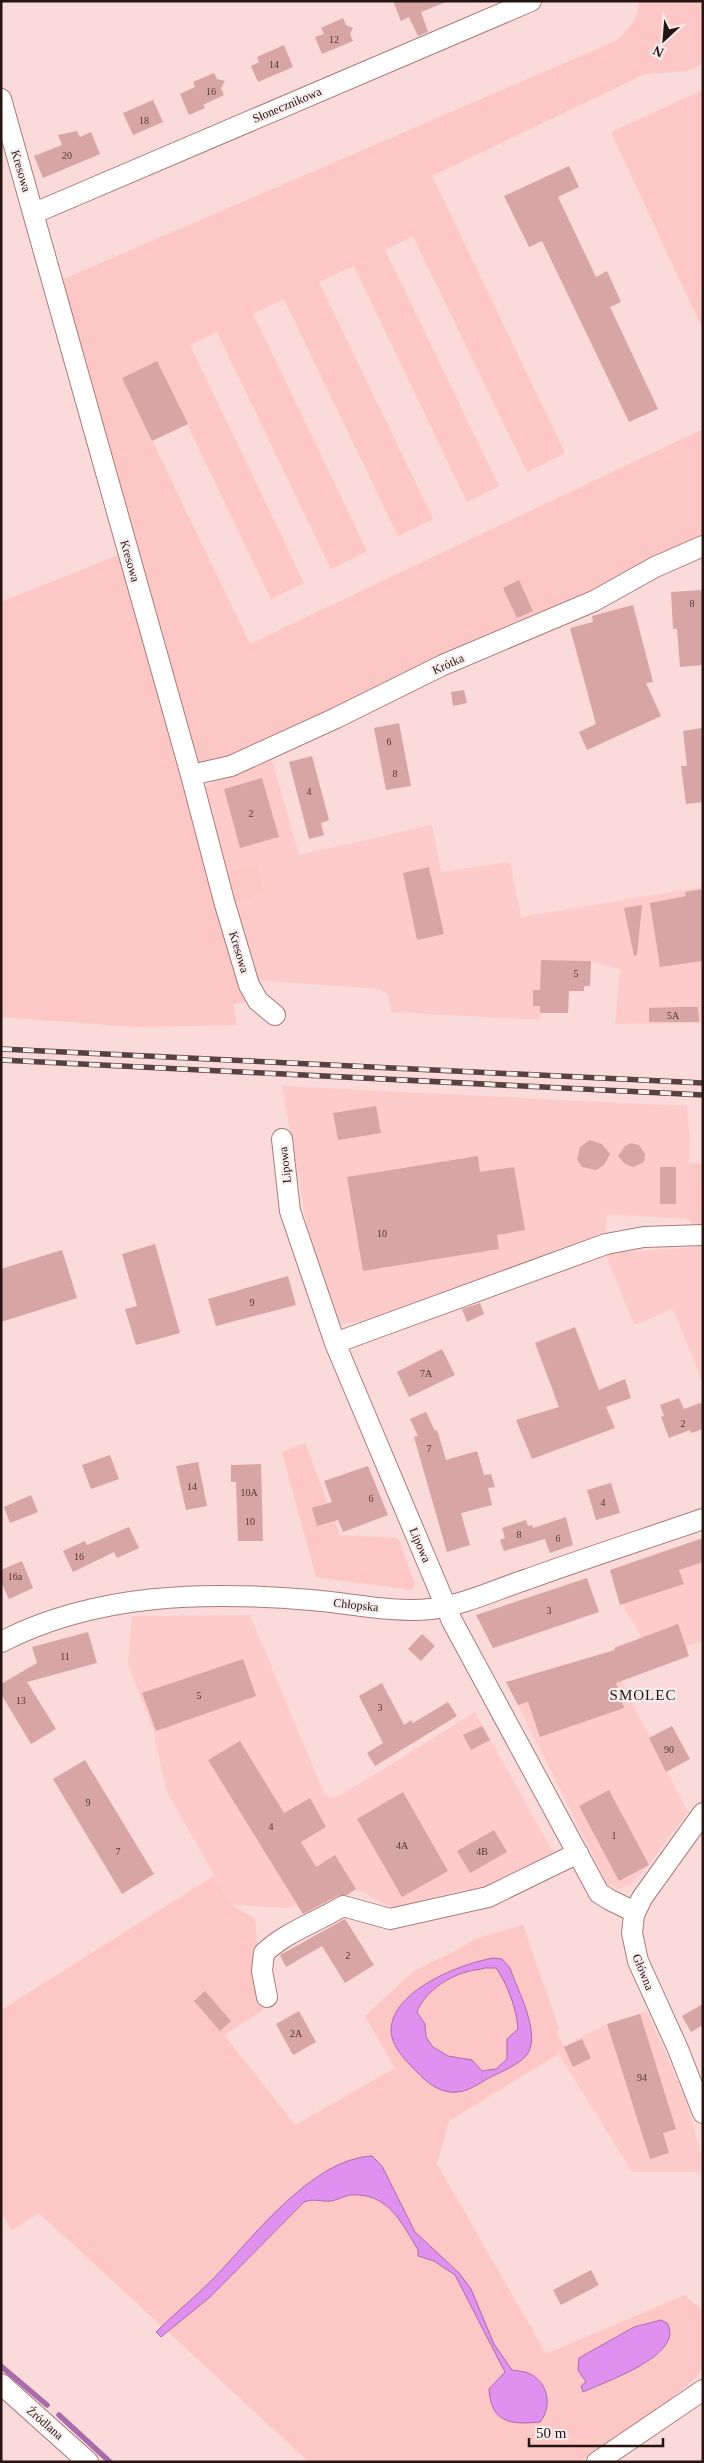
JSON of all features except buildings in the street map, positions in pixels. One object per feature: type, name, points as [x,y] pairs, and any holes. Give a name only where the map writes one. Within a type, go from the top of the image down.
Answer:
[{"type":"street","name":"Słonecznikowa","points":[[44,209],[531,1]]},
{"type":"street","name":"Kresowa","points":[[1,99],[249,985],[258,1001],[275,1015]]},
{"type":"street","name":"Krótka","points":[[191,775],[231,766],[336,718],[444,665],[594,601],[655,568],[703,546]]},
{"type":"street","name":"Lipowa","points":[[282,1138],[290,1211],[335,1343],[446,1606],[599,1893],[635,1912]]},
{"type":"street","points":[[335,1343],[606,1244],[644,1237],[703,1235]]},
{"type":"street","name":"Chłopska","points":[[1,1642],[51,1621],[78,1613],[131,1602],[163,1598],[232,1596],[276,1598],[419,1610],[446,1606],[703,1519]]},
{"type":"street","name":"Główna","points":[[703,1813],[642,1898],[635,1912],[632,1932],[636,1956],[678,2049],[703,2113]]},
{"type":"street","points":[[267,1997],[262,1972],[264,1953],[279,1940],[343,1906],[390,1919],[488,1897],[578,1853]]},
{"type":"street","name":"Źródlana","points":[[1,2384],[88,2462]]},
{"type":"street","points":[[597,2462],[703,2390]]},
{"type":"shaded area","points":[[638,1],[703,1],[703,64],[687,71],[645,74],[432,176],[565,453],[527,472],[413,236],[385,250],[499,486],[467,502],[354,266],[319,282],[433,519],[398,536],[284,299],[253,314],[367,551],[331,569],[217,332],[190,345],[304,583],[271,599],[157,361],[122,378],[250,644],[703,429],[703,537],[612,584],[232,756],[199,764],[192,756],[59,281],[618,40],[636,17],[639,7]]},
{"type":"shaded area","points":[[703,90],[703,330],[611,132]]},
{"type":"shaded area","points":[[121,554],[247,1002],[233,1004],[237,1025],[135,1027],[1,1017],[1,602]]},
{"type":"shaded area","points":[[271,756],[299,855],[432,825],[441,872],[510,862],[521,917],[703,887],[702,1023],[615,1024],[620,969],[591,961],[541,960],[540,1020],[392,1012],[388,995],[380,989],[254,980],[234,902],[265,894],[257,865],[226,872],[203,789]]},
{"type":"shaded area","points":[[257,864],[265,894],[234,902],[226,872]]},
{"type":"shaded area","points":[[282,1086],[687,1106],[690,1138],[687,1219],[607,1214],[605,1237],[368,1321],[338,1324],[309,1238]]},
{"type":"shaded area","points":[[689,1163],[703,1164],[703,1226],[696,1227],[687,1219]]},
{"type":"shaded area","points":[[703,1245],[703,1383],[673,1309],[634,1325],[605,1253],[686,1248]]},
{"type":"shaded area","points":[[305,1443],[340,1535],[398,1538],[415,1584],[412,1590],[316,1577],[282,1452]]},
{"type":"shaded area","points":[[703,1562],[703,1641],[653,1657],[622,1604],[684,1584],[679,1570]]},
{"type":"shaded area","points":[[250,1615],[324,1793],[332,1798],[343,1794],[475,1712],[555,1855],[478,1893],[466,1889],[393,1908],[356,1889],[306,1919],[296,1904],[289,1908],[231,1905],[167,1792],[153,1730],[128,1664],[132,1616]]},
{"type":"shaded area","points":[[616,1671],[688,1812],[649,1865],[630,1885],[619,1889],[607,1884],[518,1705]]},
{"type":"shaded area","points":[[214,1876],[231,1905],[255,1919],[263,2010],[224,2035],[295,2125],[395,2068],[365,2016],[414,1971],[475,1939],[523,1925],[559,2029],[556,2031],[564,2047],[556,2050],[558,2054],[449,2121],[437,2164],[546,2354],[685,2295],[703,2311],[703,2364],[697,2377],[665,2403],[579,2462],[309,2462],[39,2213],[12,2230],[1,2213],[1,2010]]},
{"type":"shaded area","points":[[494,1958],[502,1959],[510,1968],[527,2013],[532,2038],[530,2048],[525,2057],[518,2063],[471,2088],[458,2092],[446,2091],[435,2087],[425,2080],[400,2053],[394,2042],[391,2030],[394,2016],[403,2003],[431,1981],[448,1972]],"holes":[[[496,1968],[511,1997],[518,2029],[507,2039],[507,2059],[496,2069],[482,2071],[472,2060],[448,2056],[433,2047],[426,2037],[425,2024],[417,2012],[430,1993],[451,1978],[471,1971]]]},
{"type":"shaded area","points":[[647,2011],[685,2097],[703,2160],[703,2172],[632,2172],[556,2050],[607,2024]]},
{"type":"shaded area","points":[[372,2156],[382,2166],[415,2232],[459,2273],[471,2289],[494,2344],[512,2370],[526,2372],[535,2377],[544,2388],[547,2402],[544,2416],[540,2422],[512,2422],[498,2415],[494,2409],[489,2389],[505,2372],[455,2275],[434,2261],[418,2256],[418,2250],[392,2211],[384,2204],[363,2195],[350,2195],[331,2201],[311,2200],[304,2202],[210,2297],[161,2337],[156,2332],[212,2280],[264,2224],[305,2186],[327,2171],[349,2161]]},
{"type":"shaded area","points":[[661,2320],[667,2323],[670,2335],[665,2346],[640,2366],[583,2392],[581,2386],[586,2382],[578,2370],[579,2358],[634,2327]]},
{"type":"waterway","points":[[1,2366],[47,2405]]},
{"type":"waterway","points":[[59,2415],[110,2462]]},
{"type":"railway","points":[[1,1049],[703,1083]]},
{"type":"railway","points":[[1,1060],[703,1095]]},
{"type":"district","name":"SMOLEC","points":[[643,1695]]}]
